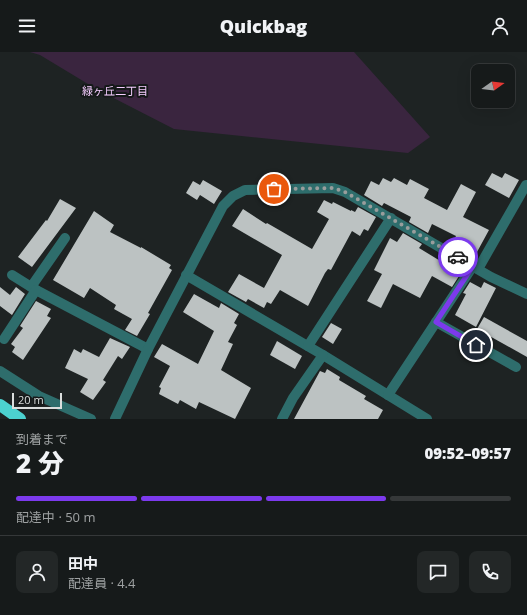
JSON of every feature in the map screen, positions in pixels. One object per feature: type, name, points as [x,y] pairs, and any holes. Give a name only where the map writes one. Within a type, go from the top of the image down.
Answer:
[{"type":"highway","points":[[0,405],[20,419]]},
{"type":"street","points":[[388,395],[436,322],[476,268],[526,185]]},
{"type":"street","points":[[116,419],[148,349],[223,206],[233,196],[245,190],[333,188],[345,192],[476,268],[527,294]]},
{"type":"street","points":[[308,346],[391,218]]},
{"type":"street","points":[[4,339],[65,238]]},
{"type":"street","points":[[12,275],[148,349]]},
{"type":"street","points":[[186,275],[308,346],[427,419]]},
{"type":"street","points":[[436,322],[516,367]]},
{"type":"street","points":[[282,419],[293,398],[323,355]]},
{"type":"street","points":[[0,370],[39,396],[90,419]]},
{"type":"shaded area","points":[[30,52],[354,52],[430,137],[408,153],[174,129],[98,90],[40,55]]},
{"type":"building","points":[[492,173],[502,178],[505,173],[519,180],[509,198],[485,185]]},
{"type":"building","points":[[383,178],[391,182],[394,178],[407,185],[410,179],[429,189],[424,198],[447,210],[461,184],[476,192],[463,217],[489,230],[477,252],[471,249],[468,256],[451,246],[456,236],[432,224],[428,233],[409,222],[411,217],[384,203],[382,206],[364,195],[371,181],[379,185]]},
{"type":"building","points":[[203,180],[222,191],[214,204],[200,195],[197,200],[186,193],[193,181],[200,185]]},
{"type":"building","points":[[60,199],[76,208],[32,267],[18,257],[46,220],[47,221]]},
{"type":"building","points":[[324,200],[332,204],[333,202],[355,212],[358,207],[376,217],[368,231],[364,229],[360,236],[352,231],[331,270],[328,269],[325,273],[308,306],[280,290],[271,304],[267,302],[264,308],[248,299],[246,302],[228,292],[239,274],[264,288],[282,255],[232,226],[243,209],[266,224],[267,223],[312,249],[329,219],[317,212]]},
{"type":"building","points":[[94,211],[114,225],[110,232],[141,247],[171,265],[169,268],[172,270],[137,336],[125,330],[132,319],[114,309],[116,305],[90,288],[84,298],[53,280]]},
{"type":"building","points":[[403,233],[422,244],[419,248],[442,262],[445,258],[461,267],[457,275],[459,276],[452,287],[432,276],[420,298],[393,284],[381,308],[367,301],[382,274],[374,270],[390,238],[397,242]]},
{"type":"building","points":[[470,282],[481,288],[484,282],[496,288],[476,327],[455,315],[466,294],[463,293]]},
{"type":"building","points":[[0,287],[10,295],[16,287],[25,294],[12,315],[0,306]]},
{"type":"building","points":[[194,294],[219,308],[221,303],[239,314],[234,323],[237,325],[228,342],[233,344],[221,370],[251,388],[235,419],[199,402],[196,409],[180,400],[178,404],[159,394],[161,388],[159,387],[170,366],[154,357],[162,344],[198,364],[214,331],[183,312]]},
{"type":"building","points":[[36,301],[51,309],[47,316],[51,318],[23,360],[12,352],[15,347],[11,344],[23,328],[20,326]]},
{"type":"building","points":[[484,317],[527,341],[527,357],[477,329]]},
{"type":"building","points":[[331,323],[342,329],[333,344],[322,337]]},
{"type":"building","points":[[110,338],[130,347],[122,359],[118,356],[103,380],[106,382],[93,400],[80,392],[88,379],[65,368],[74,349],[81,353],[83,349],[99,357]]},
{"type":"building","points":[[277,341],[302,356],[295,369],[270,355]]},
{"type":"building","points":[[327,369],[340,377],[339,380],[366,396],[364,399],[383,410],[378,419],[294,419],[320,371],[325,373]]},
{"type":"way so far","points":[[274,189],[333,188],[345,192],[458,257]]},
{"type":"district","name":"緑ヶ丘二丁目","points":[[115,91]]},
{"type":"route","points":[[458,257],[473,266],[436,322],[476,345]]}]
